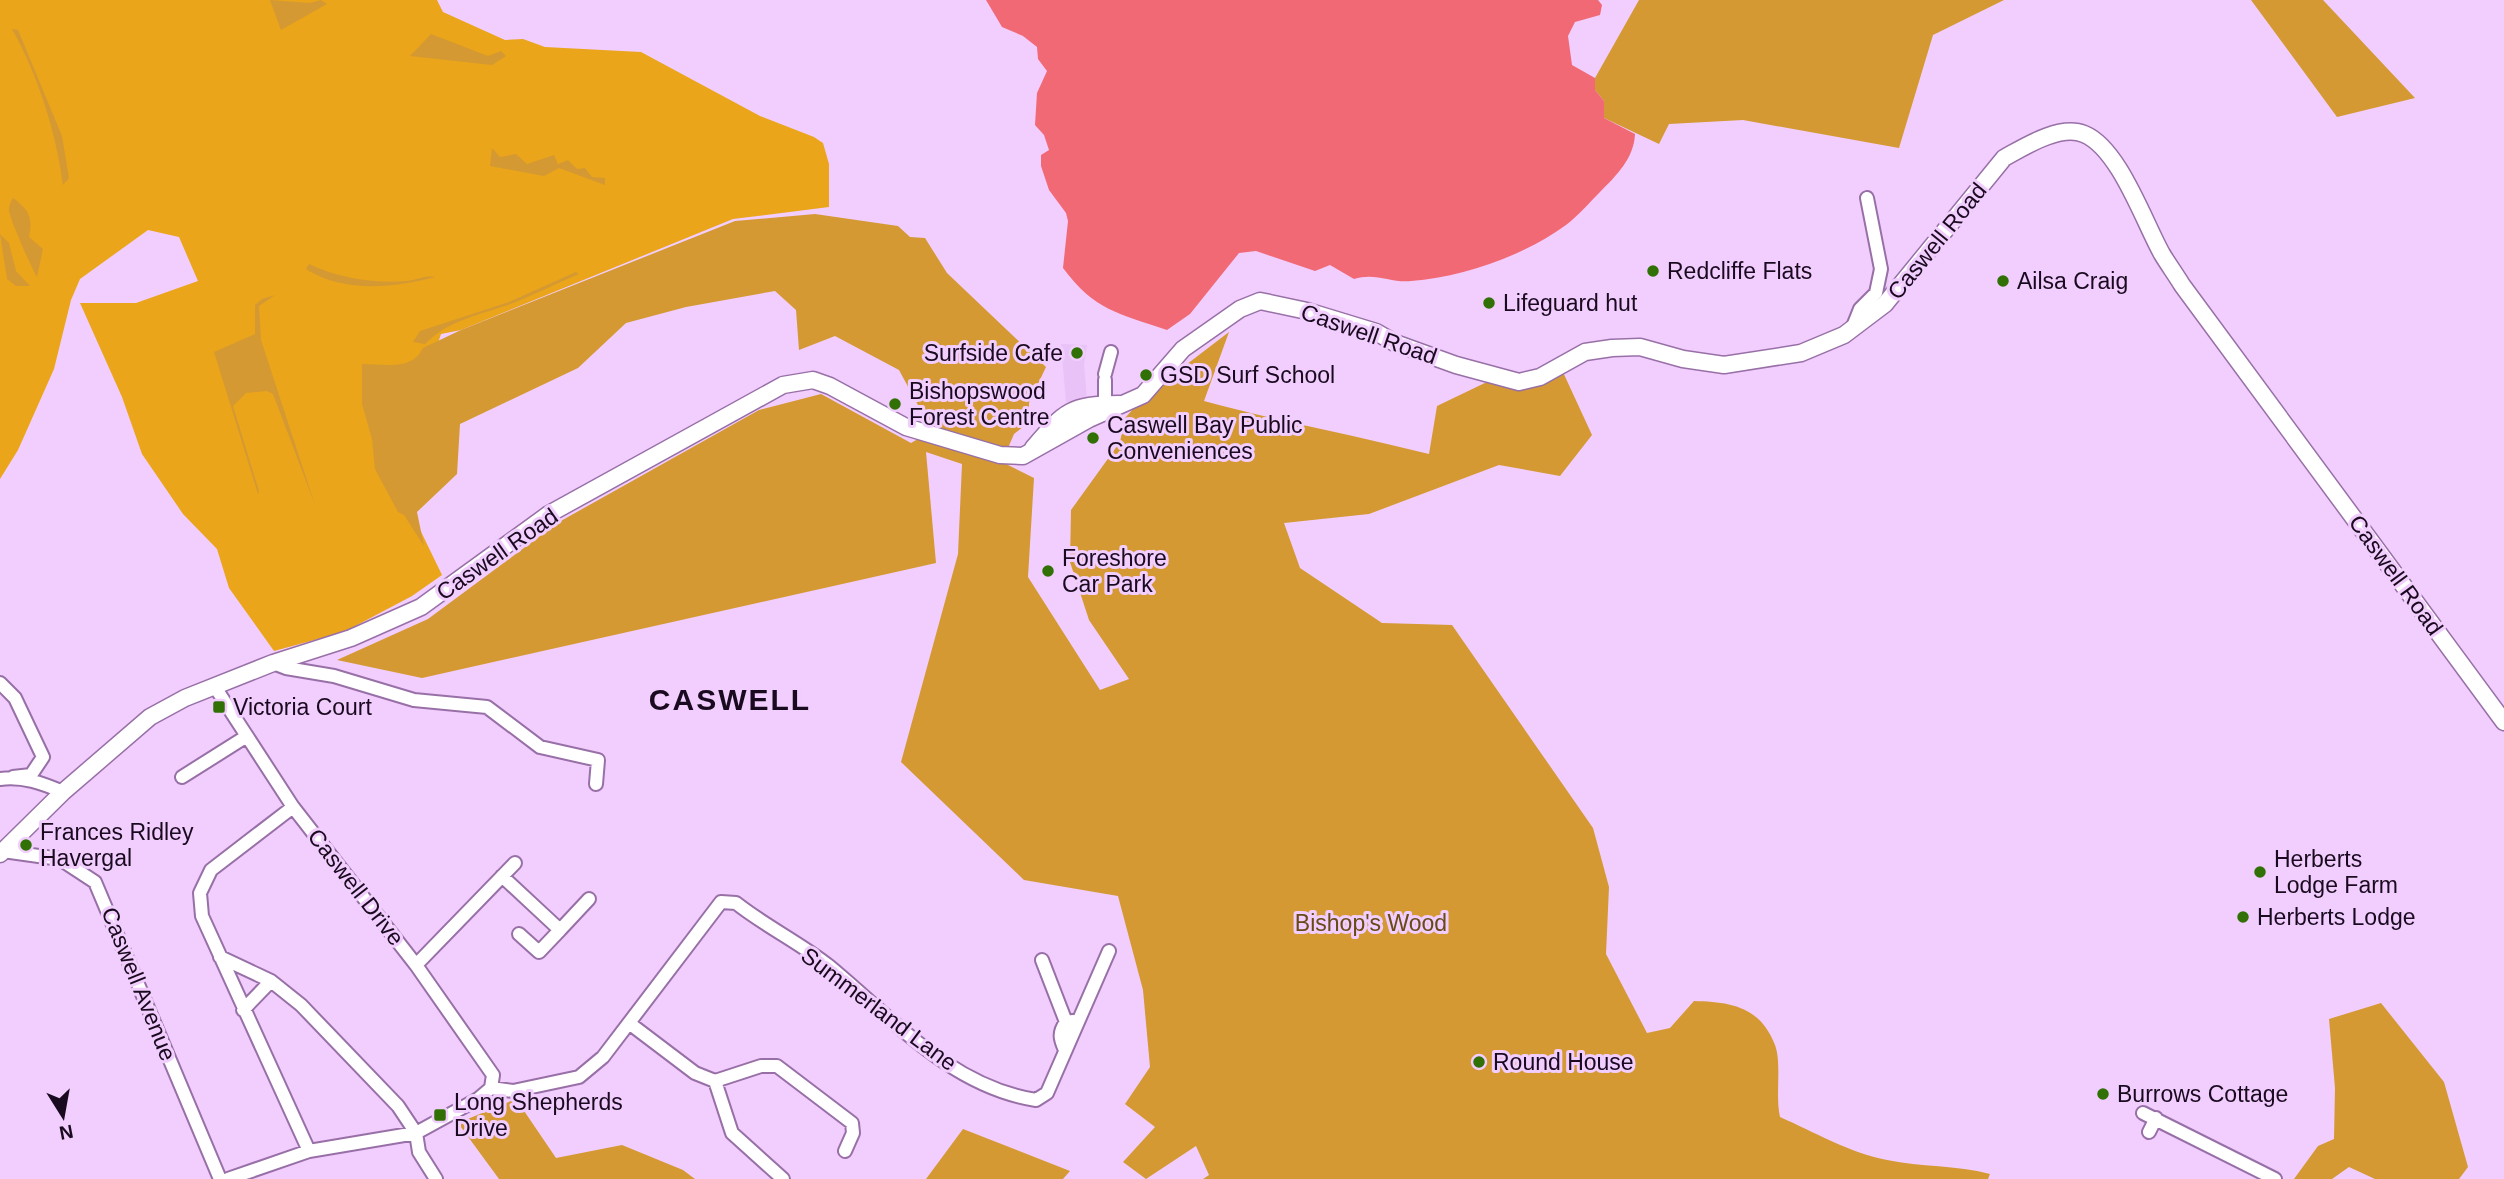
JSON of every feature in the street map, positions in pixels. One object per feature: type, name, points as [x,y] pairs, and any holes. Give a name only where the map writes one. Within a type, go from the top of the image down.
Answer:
[{"type":"street","name":"Caswell Road","points":[[1,853],[63,792],[150,717],[273,663],[351,638],[421,607],[549,514],[783,385],[813,380],[830,386],[906,426],[1000,455],[1023,456],[1089,419],[1125,404],[1147,391],[1183,349],[1240,309],[1260,302],[1307,311],[1376,332],[1395,343],[1456,365],[1519,382],[1540,377],[1570,358],[1598,349],[1640,347],[1683,359],[1724,365],[1801,353],[1852,329],[1885,304],[2004,159],[2029,144],[2068,132],[2084,134],[2101,147],[2131,187],[2162,254],[2182,285],[2504,722]]},
{"type":"street","points":[[1852,329],[1860,309],[1876,293],[1881,269],[1867,198]]},
{"type":"street","points":[[1105,404],[1105,377],[1111,352]]},
{"type":"street","points":[[1023,456],[1066,411],[1078,406],[1125,404]]},
{"type":"street","points":[[273,663],[286,668],[334,676],[414,700],[487,707],[540,747],[598,760],[596,784]]},
{"type":"street","points":[[0,683],[15,698],[43,757],[31,775],[7,778]]},
{"type":"street","name":"Caswell Drive","points":[[215,687],[293,807],[416,965],[493,1075],[491,1088]]},
{"type":"street","points":[[182,777],[247,736]]},
{"type":"street","points":[[7,778],[38,782],[63,792]]},
{"type":"street","points":[[293,807],[211,870],[203,881],[199,901],[202,916],[243,1010],[309,1151]]},
{"type":"street","name":"Caswell Avenue","points":[[1,853],[60,859],[95,882],[220,1179]]},
{"type":"street","points":[[416,965],[515,863]]},
{"type":"street","points":[[502,876],[560,930]]},
{"type":"street","points":[[519,934],[543,956],[560,930],[589,899]]},
{"type":"street","name":"Summerland Lane","points":[[491,1088],[513,1091],[579,1077],[603,1057],[721,902],[736,903],[827,964],[893,1024],[945,1062],[995,1090],[1036,1100],[1047,1093],[1109,951]]},
{"type":"street","points":[[220,957],[271,981],[301,1005],[398,1106],[416,1133],[419,1152],[436,1179]]},
{"type":"street","name":"Summerland Lane","points":[[1042,960],[1066,1022],[1060,1039],[1065,1050]]},
{"type":"street","points":[[243,1010],[271,981]]},
{"type":"street","points":[[1066,1022],[1080,1020]]},
{"type":"street","points":[[629,1023],[695,1073],[715,1081],[761,1066],[782,1069],[852,1123],[853,1133],[845,1151]]},
{"type":"street","points":[[715,1081],[732,1133],[783,1179]]},
{"type":"street","points":[[228,1179],[309,1151],[416,1133],[478,1099],[491,1088]]},
{"type":"street","points":[[2143,1113],[2275,1179]]},
{"type":"street","points":[[2148,1132],[2156,1118]]},
{"type":"shaded area","points":[[0,0],[437,0],[443,12],[505,40],[523,39],[545,47],[641,52],[760,116],[814,137],[823,143],[829,164],[829,207],[733,219],[461,330],[441,334],[394,476],[442,575],[412,596],[344,632],[274,651],[229,588],[217,549],[183,514],[142,454],[122,397],[80,303],[136,303],[198,281],[179,237],[148,230],[80,279],[71,300],[54,369],[18,450],[0,479]]},
{"type":"shaded area","points":[[986,0],[1598,0],[1602,5],[1600,15],[1575,22],[1568,36],[1572,65],[1595,78],[1595,90],[1604,101],[1604,118],[1635,134],[1634,143],[1618,173],[1575,218],[1549,236],[1512,255],[1452,275],[1404,281],[1369,277],[1354,279],[1330,265],[1315,271],[1256,251],[1239,253],[1190,314],[1167,330],[1121,314],[1097,302],[1063,268],[1068,221],[1066,213],[1049,190],[1041,166],[1041,155],[1049,150],[1044,135],[1035,125],[1037,93],[1047,71],[1038,59],[1037,47],[1023,36],[1002,27]]},
{"type":"shaded area","points":[[1061,344],[1087,345],[1084,365],[1087,399],[1066,402]]},
{"type":"green space","points":[[270,0],[310,3],[321,0],[327,4],[281,30]]},
{"type":"green space","points":[[1639,0],[2004,0],[1933,35],[1899,148],[1743,120],[1669,124],[1659,144],[1604,118],[1604,101],[1595,90],[1595,78]]},
{"type":"green space","points":[[2251,0],[2323,0],[2415,98],[2337,117]]},
{"type":"green space","points":[[12,29],[18,30],[62,136],[69,178],[63,185],[45,104]]},
{"type":"green space","points":[[431,34],[488,56],[501,51],[506,56],[492,65],[410,56]]},
{"type":"green space","points":[[492,148],[500,157],[516,154],[527,164],[554,155],[558,164],[568,160],[577,169],[585,168],[592,177],[605,178],[605,185],[559,168],[544,176],[490,166]]},
{"type":"green space","points":[[13,198],[29,214],[29,237],[43,249],[37,277],[10,213],[9,206]]},
{"type":"green space","name":"Bishop's Wood","points":[[815,214],[898,226],[910,237],[925,238],[947,273],[1046,367],[1029,403],[1029,422],[1014,434],[1002,462],[1034,478],[1028,577],[1100,690],[1129,679],[1089,620],[1070,562],[1071,510],[1120,442],[1125,418],[1144,397],[1229,332],[1204,401],[1429,454],[1437,406],[1489,381],[1562,370],[1592,435],[1560,476],[1499,465],[1369,514],[1284,523],[1300,568],[1382,623],[1452,625],[1593,828],[1609,887],[1606,954],[1647,1033],[1670,1028],[1694,1001],[1720,1003],[1742,1009],[1761,1022],[1775,1045],[1780,1117],[1873,1157],[1977,1171],[1990,1174],[1988,1179],[1203,1179],[1209,1175],[1196,1146],[1146,1179],[1123,1162],[1155,1127],[1125,1104],[1150,1067],[1143,990],[1118,896],[1024,880],[901,762],[958,554],[962,464],[926,452],[936,563],[422,678],[337,660],[428,619],[559,522],[759,410],[821,394],[911,443],[932,431],[899,370],[835,336],[799,350],[796,310],[775,291],[686,307],[626,323],[578,368],[460,424],[457,474],[417,512],[424,546],[404,515],[398,512],[375,469],[372,439],[362,404],[362,364],[405,363],[418,355],[423,348],[461,330],[735,221]]},
{"type":"green space","points":[[0,234],[9,243],[16,271],[30,286],[16,286],[7,279]]},
{"type":"green space","points":[[309,264],[332,273],[370,281],[395,282],[435,277],[385,286],[352,285],[320,277],[306,269]]},
{"type":"green space","points":[[576,272],[579,274],[526,298],[453,324],[425,344],[413,342],[420,331],[509,302]]},
{"type":"green space","points":[[275,295],[259,306],[261,340],[315,505],[273,394],[267,391],[246,393],[233,406],[258,494],[214,352],[255,334],[255,305],[262,299]]},
{"type":"green space","points":[[2381,1003],[2444,1082],[2468,1167],[2459,1179],[2375,1179],[2349,1167],[2332,1179],[2294,1179],[2318,1146],[2334,1139],[2335,1088],[2329,1019]]},
{"type":"green space","points":[[516,1099],[556,1158],[622,1145],[683,1170],[695,1179],[499,1179],[458,1123]]},
{"type":"green space","points":[[963,1129],[1070,1171],[1063,1179],[926,1179]]},
{"type":"place","name":"Redcliffe Flats","points":[[1653,271]]},
{"type":"place","name":"Ailsa Craig","points":[[2003,281]]},
{"type":"place","name":"Lifeguard hut","points":[[1489,303]]},
{"type":"place","name":"Surfside Cafe","points":[[1077,353]]},
{"type":"place","name":"GSD Surf School","points":[[1146,375]]},
{"type":"place","name":"Bishopswood Forest Centre","points":[[895,404]]},
{"type":"place","name":"Caswell Bay Public Conveniences","points":[[1093,438]]},
{"type":"place","name":"Foreshore Car Park","points":[[1048,571]]},
{"type":"place","name":"Victoria Court","points":[[219,707]]},
{"type":"place","name":"Frances Ridley Havergal","points":[[26,845]]},
{"type":"place","name":"Herberts Lodge Farm","points":[[2260,872]]},
{"type":"place","name":"Herberts Lodge","points":[[2243,917]]},
{"type":"place","name":"Round House","points":[[1479,1062]]},
{"type":"place","name":"Burrows Cottage","points":[[2103,1094]]},
{"type":"place","name":"Long Shepherds Drive","points":[[440,1115]]},
{"type":"district","name":"CASWELL","points":[[730,700]]}]
